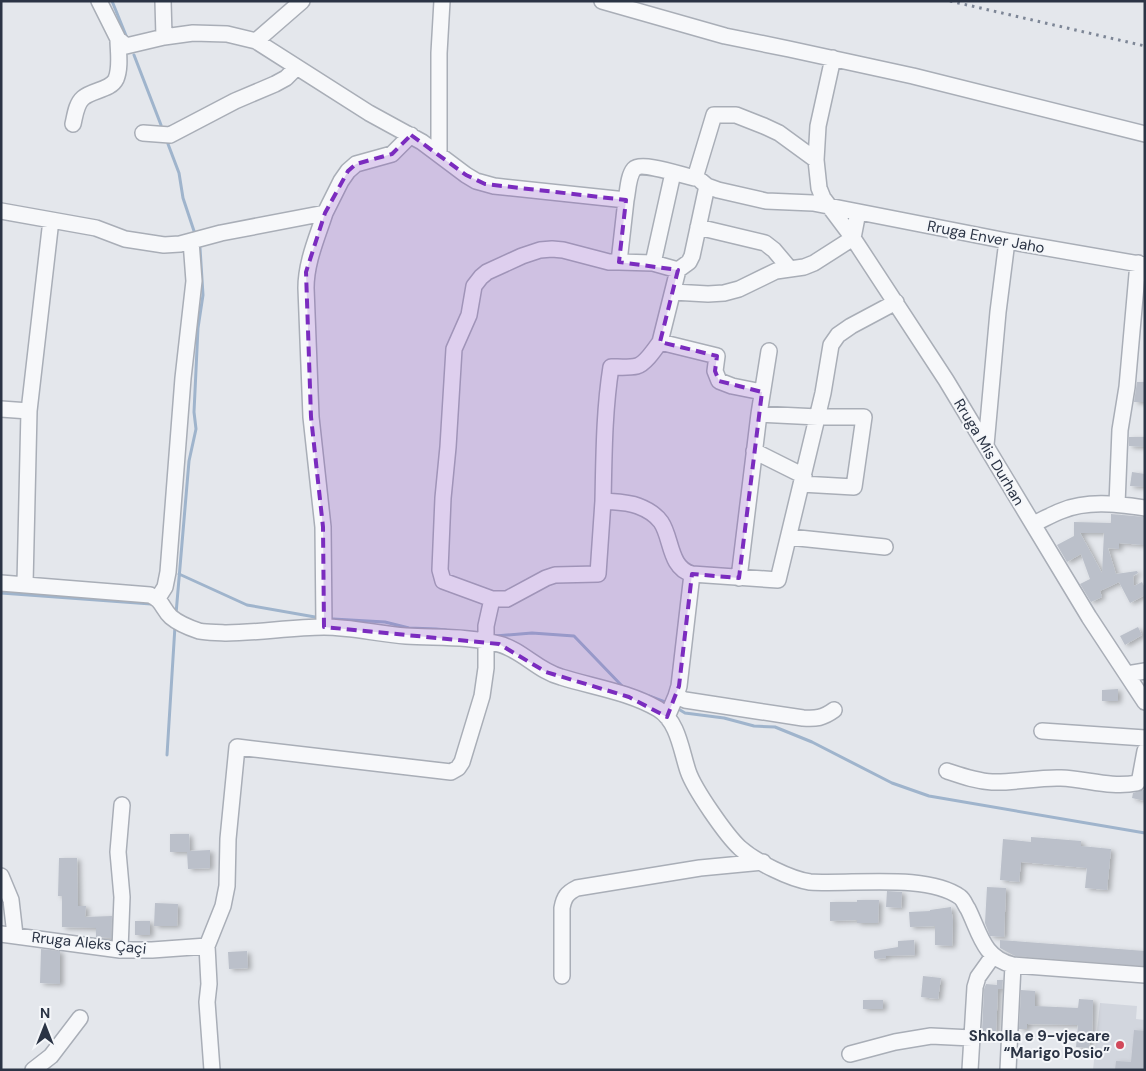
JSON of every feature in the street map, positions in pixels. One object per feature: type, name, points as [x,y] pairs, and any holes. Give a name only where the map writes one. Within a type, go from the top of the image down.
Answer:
[{"type":"street","points":[[99,1],[118,39],[123,45],[130,46],[164,36],[210,32],[256,41],[369,113],[411,135],[466,175],[485,184],[626,200],[618,262]]},
{"type":"street","points":[[163,1],[164,36]]},
{"type":"street","points":[[256,41],[302,1]]},
{"type":"street","points":[[439,154],[439,53],[442,1]]},
{"type":"street","points":[[602,1],[725,36],[913,76],[1145,134]]},
{"type":"street","points":[[73,124],[82,99],[114,82],[117,77],[119,68],[118,39]]},
{"type":"street","name":"Rruga Mis Durhan","points":[[833,58],[818,126],[816,160],[819,188],[828,206],[853,238],[896,302],[986,444],[1089,617],[1145,702]]},
{"type":"street","points":[[144,133],[170,135],[235,101],[275,84],[286,78],[296,68]]},
{"type":"street","points":[[678,270],[653,264],[601,260],[552,249],[540,250],[522,256],[480,277],[474,286],[469,315],[454,349],[443,498],[440,570],[443,581],[492,600],[507,600],[555,575],[598,574],[603,501],[605,426],[611,367],[636,367],[641,364],[660,342],[678,270],[689,262],[698,227],[701,182],[714,116],[736,115],[764,126],[779,133],[816,160]]},
{"type":"street","points":[[324,627],[323,527],[311,418],[306,272],[325,213],[340,181],[356,164],[392,154],[411,135]]},
{"type":"street","name":"Rruga Enver Jaho","points":[[626,200],[635,168],[643,165],[701,182],[718,190],[766,201],[813,203],[1007,241],[1141,264]]},
{"type":"street","points":[[653,264],[673,173]]},
{"type":"street","points":[[1,210],[96,228],[125,239],[164,245],[325,213]]},
{"type":"street","points":[[673,292],[724,293],[739,289],[766,275],[804,267],[853,238],[858,212]]},
{"type":"street","points":[[25,584],[29,411],[51,220]]},
{"type":"street","points":[[698,227],[765,243],[774,250],[790,269]]},
{"type":"street","points":[[158,598],[165,587],[168,572],[183,378],[194,281],[191,241]]},
{"type":"street","points":[[986,444],[998,312],[1007,241]]},
{"type":"street","points":[[1117,504],[1120,430],[1127,387],[1141,264]]},
{"type":"street","points":[[603,501],[639,506],[656,516],[662,524],[678,565],[686,572],[778,580],[818,417],[828,357],[832,345],[838,335],[896,302]]},
{"type":"street","points":[[660,342],[717,356],[715,370],[719,381],[732,386],[762,392]]},
{"type":"street","points":[[739,578],[754,451],[769,351]]},
{"type":"street","points":[[1,409],[29,411]]},
{"type":"street","points":[[754,451],[802,480],[854,487],[864,416],[818,417],[759,414]]},
{"type":"street","points":[[1033,524],[1062,510],[1081,505],[1101,503],[1145,508]]},
{"type":"street","points":[[789,538],[885,547]]},
{"type":"street","points":[[667,716],[676,696],[692,574]]},
{"type":"street","points":[[1,583],[138,593],[158,598],[171,617],[189,627],[202,631],[238,633],[324,627],[349,628],[404,636],[486,642],[508,647],[546,672],[629,697],[659,709],[667,716],[676,734],[688,772],[710,809],[740,848],[797,880],[810,882],[893,882],[937,886],[962,898],[978,935],[993,956],[1000,962],[1013,965],[1145,975]]},
{"type":"street","points":[[212,1070],[207,1002],[209,984],[207,946],[223,906],[227,886],[228,838],[236,747],[451,772],[458,768],[462,762],[475,724],[486,668],[486,626],[492,600]]},
{"type":"street","points":[[1127,674],[1145,671]]},
{"type":"street","points":[[676,696],[685,700],[803,718],[817,719],[834,710]]},
{"type":"street","points":[[1042,731],[1145,738]]},
{"type":"street","points":[[947,771],[968,778],[991,782],[1061,778],[1108,785],[1126,785],[1137,783],[1140,778],[1145,751]]},
{"type":"street","points":[[120,950],[122,897],[118,852],[122,805]]},
{"type":"street","points":[[562,976],[562,908],[568,893],[573,890],[700,868],[763,862]]},
{"type":"street","points":[[1,876],[11,900],[8,934]]},
{"type":"street","name":"Rruga Aleks Çaçi","points":[[8,934],[120,950],[207,946]]},
{"type":"street","points":[[970,1070],[975,987],[978,978],[993,956]]},
{"type":"street","points":[[1008,1070],[1013,965]]},
{"type":"street","points":[[33,1070],[51,1056],[80,1018]]},
{"type":"street","points":[[850,1054],[895,1042],[931,1036],[972,1038]]},
{"type":"highlighted area","points":[[411,135],[466,175],[485,184],[626,200],[619,262],[678,270],[660,342],[717,356],[715,371],[719,381],[762,392],[739,578],[692,574],[679,686],[667,717],[629,697],[546,672],[499,644],[324,627],[323,527],[311,417],[306,272],[325,213],[348,171],[356,164],[392,154]]},
{"type":"shaded area","name":"Shkolla e 9-vjecare “Marigo Posio”","points":[[1100,1003],[1137,1006],[1136,1019],[1145,1020],[1145,1070],[1093,1070]]},
{"type":"building","points":[[1137,382],[1145,382],[1145,402],[1134,402]]},
{"type":"building","points":[[1129,437],[1145,437],[1145,447],[1129,446]]},
{"type":"building","points":[[1132,472],[1145,474],[1145,487],[1130,486]]},
{"type":"building","points":[[1111,514],[1145,517],[1144,545],[1119,543],[1119,549],[1108,548],[1116,574],[1137,571],[1138,573],[1133,576],[1134,586],[1142,582],[1145,588],[1145,595],[1130,603],[1119,582],[1100,591],[1102,597],[1091,602],[1080,584],[1090,579],[1081,554],[1067,562],[1057,545],[1074,536],[1074,522],[1111,523]],"holes":[[[1080,533],[1104,533],[1102,573]]]},
{"type":"building","points":[[1138,627],[1142,635],[1125,645],[1120,636]]},
{"type":"building","points":[[1118,689],[1118,701],[1102,701],[1102,690]]},
{"type":"building","points":[[1145,790],[1145,801],[1132,798],[1133,793]]},
{"type":"building","points":[[170,834],[189,834],[190,851],[210,850],[210,868],[188,869],[187,852],[170,852]]},
{"type":"building","points":[[1031,837],[1081,841],[1081,846],[1111,849],[1107,890],[1085,888],[1087,868],[1021,862],[1019,882],[1000,880],[1003,839],[1031,842]]},
{"type":"building","points":[[59,858],[77,858],[78,906],[86,906],[85,917],[112,916],[111,938],[96,937],[96,928],[62,927],[62,896],[58,896]]},
{"type":"building","points":[[987,887],[1006,888],[1004,937],[990,936],[985,923]]},
{"type":"building","points":[[887,891],[902,892],[901,908],[886,907]]},
{"type":"building","points":[[857,900],[879,900],[878,923],[857,923],[857,920],[830,921],[830,902],[857,902]]},
{"type":"building","points":[[155,903],[178,904],[177,926],[154,926]]},
{"type":"building","points":[[951,907],[953,921],[952,946],[935,945],[935,926],[910,927],[909,912]]},
{"type":"building","points":[[135,921],[150,921],[150,935],[135,935]]},
{"type":"building","points":[[914,940],[915,955],[886,956],[886,958],[875,959],[874,957],[874,951],[898,947],[898,941]]},
{"type":"building","points":[[1000,940],[1145,951],[1145,966],[1015,956],[1000,948]]},
{"type":"building","points":[[41,949],[60,951],[60,984],[40,983]]},
{"type":"building","points":[[247,951],[248,968],[229,969],[228,952]]},
{"type":"building","points":[[923,976],[941,978],[938,999],[921,997]]},
{"type":"building","points":[[997,980],[1003,980],[1002,989],[998,989],[996,1033],[982,1032],[984,989],[986,984],[997,985]]},
{"type":"building","points":[[1021,990],[1035,991],[1035,1006],[1078,1008],[1079,999],[1093,1000],[1092,1037],[1090,1037],[1089,1048],[1076,1047],[1078,1025],[1027,1024],[1027,1029],[1019,1029]]},
{"type":"building","points":[[863,1000],[883,1000],[883,1009],[863,1009]]},
{"type":"building","points":[[1134,1030],[1145,1031],[1145,1070],[1115,1070],[1116,1061],[1131,1062]]},
{"type":"waterway","points":[[112,1],[127,38]]},
{"type":"waterway","points":[[134,55],[161,125]]},
{"type":"waterway","points":[[168,144],[179,173],[183,198],[194,231]]},
{"type":"waterway","points":[[176,614],[189,461],[196,429],[194,412],[198,328],[203,295],[200,248]]},
{"type":"waterway","points":[[179,574],[247,605],[315,617]]},
{"type":"waterway","points":[[1,593],[151,604]]},
{"type":"waterway","points":[[333,619],[385,622],[409,628],[446,630]]},
{"type":"waterway","points":[[167,755],[175,626]]},
{"type":"waterway","points":[[495,636],[532,633],[574,636],[624,688]]},
{"type":"waterway","points":[[649,696],[665,702]]},
{"type":"waterway","points":[[680,710],[685,713],[724,718],[754,726],[775,727],[812,742],[892,783],[929,796],[1145,833]]},
{"type":"railway","points":[[950,1],[1145,46]]},
{"type":"place","name":"Shkolla e 9-vjecare “Marigo Posio”","points":[[1120,1045]]}]
